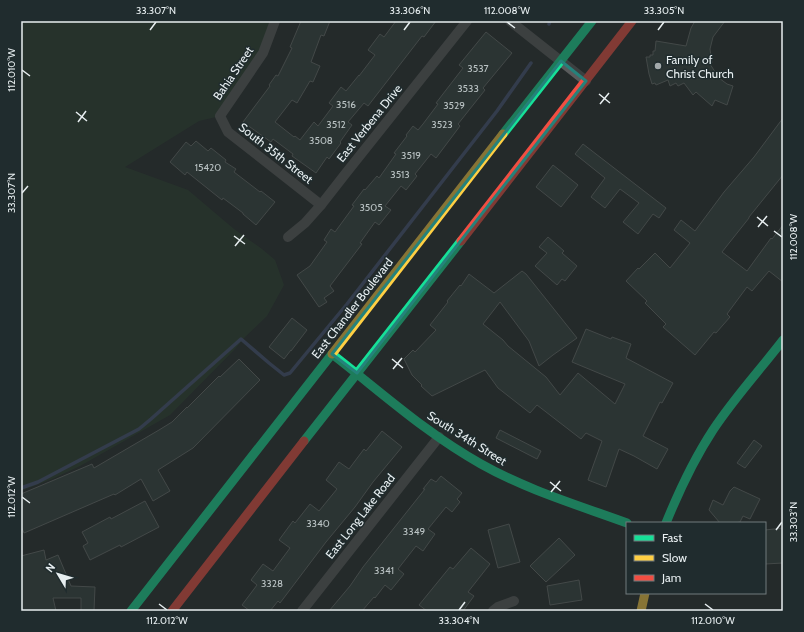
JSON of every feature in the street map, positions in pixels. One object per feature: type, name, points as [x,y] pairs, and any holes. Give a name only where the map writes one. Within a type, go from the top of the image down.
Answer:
[{"type":"main road","name":"East Chandler Boulevard","points":[[131,611],[592,21]]},
{"type":"main road","points":[[172,611],[632,21]]},
{"type":"main road","points":[[666,522],[685,480],[713,431],[726,412],[783,340]]},
{"type":"main road","name":"South 34th Street","points":[[332,354],[415,420],[480,464],[535,490],[626,523]]},
{"type":"main road","points":[[641,611],[645,594]]},
{"type":"street","name":"Bahia Street","points":[[220,116],[263,52],[275,21]]},
{"type":"street","name":"East Verbena Drive","points":[[288,237],[305,223],[321,205],[467,21]]},
{"type":"street","points":[[510,21],[586,81]]},
{"type":"street","name":"South 35th Street","points":[[220,116],[228,132],[321,205]]},
{"type":"street","name":"East Long Lake Road","points":[[302,611],[439,437]]},
{"type":"street","points":[[494,611],[498,607],[514,600]]},
{"type":"highlighted area","points":[[561,61],[586,81],[357,373],[332,354]]},
{"type":"green space","points":[[21,21],[275,21],[263,53],[220,116],[199,121],[125,167],[188,190],[234,229],[275,260],[284,285],[267,316],[170,415],[80,466],[21,491]]},
{"type":"building","points":[[301,21],[330,21],[324,36],[321,35],[311,62],[320,66],[313,82],[310,81],[297,103],[292,100],[275,122],[300,140],[314,122],[318,126],[333,106],[329,103],[341,87],[346,91],[375,55],[368,50],[380,34],[384,37],[396,21],[436,21],[424,37],[422,36],[368,106],[364,103],[348,122],[352,125],[340,142],[341,143],[329,159],[327,157],[316,173],[292,156],[293,154],[273,139],[271,142],[243,122],[270,86],[269,85],[276,75],[278,76],[292,48],[290,47]]},
{"type":"building","points":[[695,21],[725,21],[713,37],[710,49],[712,63],[710,64],[719,78],[727,84],[733,86],[727,105],[715,100],[712,106],[696,92],[693,95],[684,83],[678,86],[676,83],[670,86],[668,80],[656,85],[655,83],[652,84],[646,57],[653,55],[656,41],[686,46],[691,28]]},
{"type":"building","points":[[486,32],[512,53],[483,88],[485,90],[458,124],[460,126],[436,158],[431,154],[415,174],[417,176],[406,190],[401,186],[385,206],[391,210],[379,225],[375,222],[360,243],[362,244],[330,286],[334,291],[324,298],[327,302],[319,307],[297,275],[310,266],[327,242],[324,240],[331,229],[335,232],[354,206],[352,205],[364,189],[365,190],[377,176],[379,178],[413,126],[418,130],[423,124],[438,104],[436,103],[463,68],[459,65]]},
{"type":"building","points":[[783,118],[783,175],[722,252],[747,271],[771,238],[772,239],[783,225],[783,282],[769,271],[752,291],[747,287],[727,314],[730,317],[716,333],[714,332],[695,355],[663,327],[666,324],[645,303],[647,301],[626,281],[655,253],[670,268],[690,243],[674,230],[681,220],[695,231]]},
{"type":"building","points":[[196,141],[208,151],[211,148],[226,160],[225,162],[236,169],[234,172],[275,202],[256,225],[223,198],[222,200],[187,172],[185,175],[170,162],[186,142],[191,146]]},
{"type":"building","points":[[583,144],[666,208],[659,218],[653,214],[638,234],[623,222],[639,203],[620,189],[605,208],[591,197],[605,178],[575,154]]},
{"type":"building","points":[[553,165],[578,185],[561,207],[536,187]]},
{"type":"building","points":[[548,237],[564,251],[562,253],[577,266],[565,281],[562,279],[557,285],[535,266],[547,253],[539,247]]},
{"type":"building","points":[[522,271],[577,338],[539,366],[529,341],[500,302],[483,324],[546,377],[560,395],[578,373],[615,404],[625,384],[572,362],[586,329],[611,339],[612,337],[631,344],[626,358],[673,383],[662,403],[660,402],[643,436],[668,449],[657,469],[619,449],[606,487],[588,480],[602,441],[586,433],[581,439],[537,405],[530,413],[498,388],[485,370],[432,396],[412,375],[404,359],[413,350],[415,352],[436,330],[430,325],[469,274],[494,293]]},
{"type":"building","points":[[292,318],[307,330],[284,359],[269,347]]},
{"type":"building","points":[[239,359],[260,380],[193,448],[158,470],[170,491],[153,501],[141,479],[115,495],[114,494],[24,533],[21,526],[21,494],[92,464],[94,468],[172,422],[219,376],[220,377]]},
{"type":"building","points":[[500,430],[541,451],[537,459],[496,438]]},
{"type":"building","points":[[382,431],[402,447],[326,542],[280,603],[278,601],[270,611],[250,611],[242,605],[257,585],[251,580],[263,564],[273,571],[290,548],[279,540],[293,521],[295,523],[310,504],[319,511],[337,489],[326,480],[339,462],[349,469],[364,449],[366,451]]},
{"type":"building","points":[[754,440],[762,446],[745,468],[737,463]]},
{"type":"building","points":[[441,476],[462,493],[457,499],[460,502],[452,512],[446,507],[428,529],[435,534],[423,551],[416,546],[398,569],[404,574],[391,590],[385,585],[362,611],[329,611],[425,489],[423,489],[431,479],[436,482]]},
{"type":"building","points":[[734,487],[760,499],[750,519],[743,516],[740,522],[719,522],[709,510],[713,500],[723,505],[730,491]]},
{"type":"building","points":[[145,501],[159,527],[121,547],[120,545],[90,560],[83,546],[88,543],[82,532]]},
{"type":"building","points":[[509,524],[520,562],[498,568],[488,530]]},
{"type":"building","points":[[783,528],[783,563],[766,564],[766,530]]},
{"type":"building","points":[[559,538],[575,555],[546,582],[530,566]]},
{"type":"building","points":[[471,548],[490,564],[468,592],[474,596],[463,611],[427,611],[419,605],[450,567],[453,569]]},
{"type":"building","points":[[44,550],[46,560],[58,555],[71,586],[95,587],[94,611],[81,611],[81,598],[53,598],[56,611],[21,611],[21,556]]},
{"type":"building","points":[[579,580],[582,600],[550,605],[547,586]]},
{"type":"waterway","points":[[21,488],[38,482],[139,429],[241,339],[284,375],[290,373],[347,304],[497,111],[531,63]]},
{"type":"traffic: fast","points":[[503,134],[592,21]]},
{"type":"traffic: fast","points":[[304,441],[461,241]]},
{"type":"traffic: fast","points":[[666,522],[687,475],[713,430],[738,395],[783,340]]},
{"type":"traffic: fast","points":[[332,354],[423,426],[442,440],[481,464],[516,482],[626,523]]},
{"type":"traffic: fast","points":[[131,611],[332,354]]},
{"type":"traffic: slow","points":[[332,354],[503,134]]},
{"type":"traffic: slow","points":[[641,611],[645,594]]},
{"type":"traffic: jam","points":[[461,241],[632,21]]},
{"type":"traffic: jam","points":[[172,611],[304,441]]},
{"type":"place","name":"Family of Christ Church","points":[[658,66]]}]
